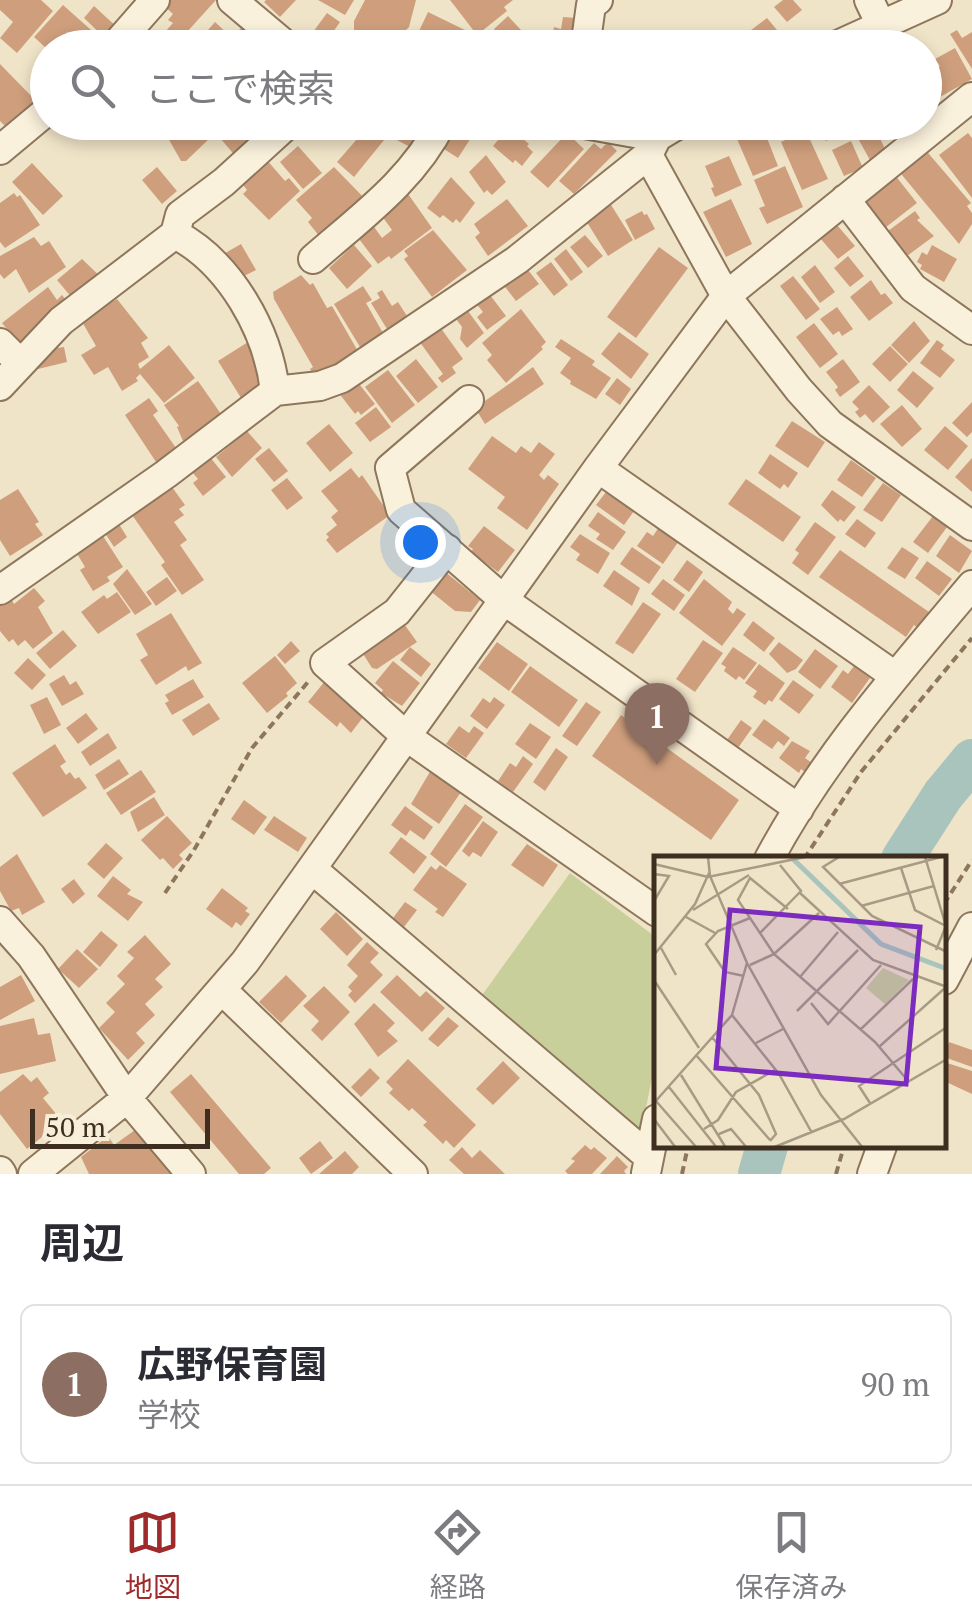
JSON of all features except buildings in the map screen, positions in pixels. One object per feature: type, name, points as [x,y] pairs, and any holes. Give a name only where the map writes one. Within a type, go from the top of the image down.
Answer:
[{"type":"street","points":[[129,30],[155,0]]},
{"type":"street","points":[[232,0],[268,30]]},
{"type":"street","points":[[881,24],[938,0]]},
{"type":"street","points":[[588,30],[592,2]]},
{"type":"street","points":[[942,114],[972,97]]},
{"type":"street","points":[[0,150],[30,125]]},
{"type":"street","points":[[0,386],[10,353],[61,321],[175,234],[180,215],[270,140]]},
{"type":"street","points":[[313,258],[405,178],[433,140]]},
{"type":"street","points":[[632,140],[652,146],[726,296],[799,390],[830,424],[972,526]]},
{"type":"street","points":[[0,590],[166,474],[275,391],[320,386],[342,378],[517,260],[660,140]]},
{"type":"street","points":[[34,1174],[127,1098],[222,990],[726,296],[908,140]]},
{"type":"street","points":[[845,198],[913,288],[972,330]]},
{"type":"street","points":[[175,234],[196,246],[250,313],[263,339],[275,391]]},
{"type":"street","points":[[469,400],[390,468],[401,510],[506,601],[799,809]]},
{"type":"street","points":[[598,468],[895,676]]},
{"type":"street","points":[[446,549],[397,612],[325,663],[407,737],[654,910]]},
{"type":"street","points":[[772,856],[799,809],[895,676],[972,585]]},
{"type":"street","points":[[312,869],[648,1166]]},
{"type":"street","points":[[0,920],[31,956],[127,1098],[191,1174]]},
{"type":"street","points":[[947,974],[972,927]]},
{"type":"street","points":[[222,990],[412,1174]]},
{"type":"street","points":[[648,1166],[654,1135]]},
{"type":"street","points":[[872,1174],[881,1149]]},
{"type":"path","points":[[806,856],[860,772],[972,638]]},
{"type":"path","points":[[165,892],[194,850],[252,748],[325,663]]},
{"type":"path","points":[[947,899],[972,860]]},
{"type":"path","points":[[682,1174],[687,1149]]},
{"type":"path","points":[[836,1174],[843,1149]]},
{"type":"green space","points":[[570,873],[654,936],[654,1068],[641,1133],[480,998]]},
{"type":"waterway","points":[[904,856],[943,795],[972,760]]},
{"type":"waterway","points":[[759,1174],[766,1149]]},
{"type":"place","name":"広野保育園","points":[[657,765]]}]
